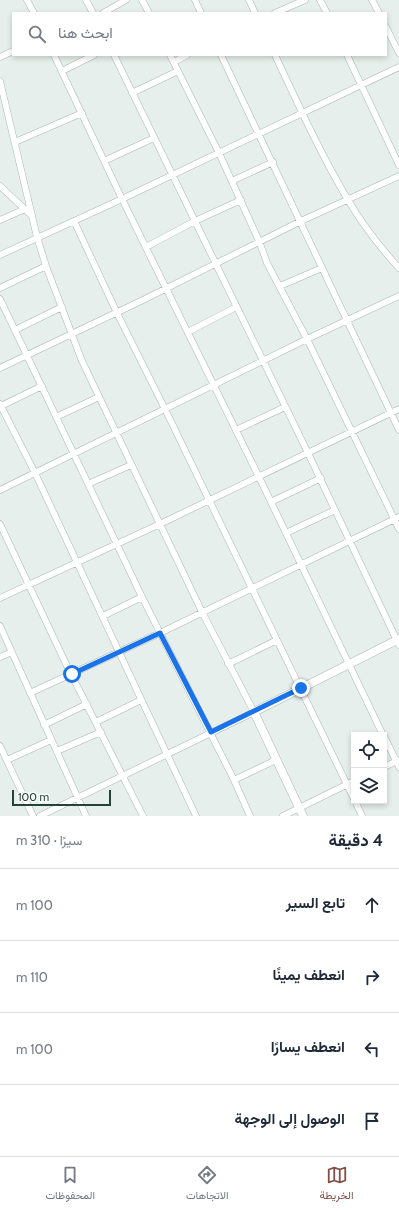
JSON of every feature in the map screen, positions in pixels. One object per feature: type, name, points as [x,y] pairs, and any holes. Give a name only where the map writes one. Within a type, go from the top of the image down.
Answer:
[{"type":"street","points":[[27,0],[33,12]]},
{"type":"street","points":[[86,0],[92,12]]},
{"type":"street","points":[[105,12],[126,0]]},
{"type":"street","points":[[142,0],[148,12]]},
{"type":"street","points":[[195,0],[201,12]]},
{"type":"street","points":[[249,0],[255,12]]},
{"type":"street","points":[[277,12],[305,0]]},
{"type":"street","points":[[320,0],[326,12]]},
{"type":"street","points":[[372,0],[378,12]]},
{"type":"street","points":[[387,29],[399,53]]},
{"type":"street","points":[[0,57],[12,51]]},
{"type":"street","points":[[54,56],[122,199],[259,476],[382,732]]},
{"type":"street","points":[[62,71],[92,56]]},
{"type":"street","points":[[40,816],[349,664],[398,642],[321,478],[114,56]]},
{"type":"street","points":[[171,56],[219,153],[260,241],[268,263],[397,519],[399,529]]},
{"type":"street","points":[[174,62],[185,56]]},
{"type":"street","points":[[221,56],[399,430]]},
{"type":"street","points":[[275,56],[302,113],[348,200],[369,231],[399,268]]},
{"type":"street","points":[[348,56],[399,165]]},
{"type":"street","points":[[0,255],[122,199],[399,67]]},
{"type":"street","points":[[132,93],[178,71]]},
{"type":"street","points":[[0,81],[16,142],[37,237],[46,266],[82,361],[202,612],[254,712],[301,812]]},
{"type":"street","points":[[16,142],[82,113]]},
{"type":"street","points":[[104,161],[154,138]]},
{"type":"street","points":[[232,181],[273,162]]},
{"type":"street","points":[[0,368],[117,313],[301,221],[399,176]]},
{"type":"street","points":[[0,186],[32,215]]},
{"type":"street","points":[[146,247],[194,221],[241,200]]},
{"type":"street","points":[[0,220],[25,209]]},
{"type":"street","points":[[74,221],[117,313],[210,500],[351,794]]},
{"type":"street","points":[[0,288],[46,266]]},
{"type":"street","points":[[280,286],[322,268]]},
{"type":"street","points":[[0,490],[307,339],[399,297]]},
{"type":"street","points":[[0,299],[2,311],[15,330],[142,597],[211,732],[250,816]]},
{"type":"street","points":[[188,332],[236,307]]},
{"type":"street","points":[[15,330],[62,308]]},
{"type":"street","points":[[42,386],[1,405],[78,563],[196,816]]},
{"type":"street","points":[[56,417],[99,397]]},
{"type":"street","points":[[236,430],[285,406]]},
{"type":"street","points":[[0,598],[78,563],[399,409]]},
{"type":"street","points":[[88,484],[131,465]]},
{"type":"street","points":[[271,502],[321,478]]},
{"type":"street","points":[[286,533],[336,510]]},
{"type":"street","points":[[30,693],[160,633],[397,519]]},
{"type":"street","points":[[0,524],[72,674],[143,816]]},
{"type":"street","points":[[103,616],[142,597]]},
{"type":"street","points":[[0,626],[86,816]]},
{"type":"street","points":[[228,664],[277,640]]},
{"type":"street","points":[[0,657],[12,652]]},
{"type":"street","points":[[96,722],[142,700]]},
{"type":"street","points":[[44,725],[87,704]]},
{"type":"street","points":[[57,752],[101,732]]},
{"type":"street","points":[[7,760],[51,740]]},
{"type":"street","points":[[387,742],[398,763],[387,766]]},
{"type":"street","points":[[0,746],[33,816]]},
{"type":"street","points":[[234,780],[276,760]]},
{"type":"street","points":[[283,816],[301,812],[351,783]]},
{"type":"street","points":[[356,804],[362,816]]},
{"type":"route","points":[[72,674],[160,633],[211,732],[301,688]]}]
